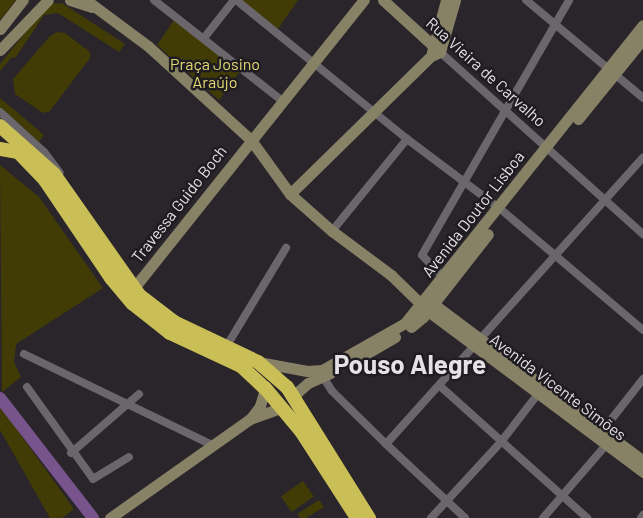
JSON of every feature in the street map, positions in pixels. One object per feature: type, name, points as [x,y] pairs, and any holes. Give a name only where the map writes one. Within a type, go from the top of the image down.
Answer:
[{"type":"highway","points":[[0,126],[46,165],[133,289],[175,329],[226,347],[258,362],[291,392],[353,502],[357,518]]},
{"type":"highway","points":[[0,138],[45,180],[119,288],[148,316],[240,366],[264,388],[301,432],[353,502],[369,518]]},
{"type":"highway","points":[[0,149],[17,152]]},
{"type":"main road","points":[[0,29],[23,0]]},
{"type":"main road","points":[[0,50],[48,0]]},
{"type":"main road","points":[[70,0],[97,9]]},
{"type":"main road","points":[[86,0],[97,9]]},
{"type":"main road","name":"Travessa Guido Boch","points":[[133,289],[281,100],[364,0]]},
{"type":"main road","name":"Rua Vieira de Carvalho","points":[[383,0],[435,52]]},
{"type":"main road","points":[[290,194],[435,52],[451,1]]},
{"type":"main road","name":"Avenida Vicente Simões","points":[[97,9],[148,46],[251,140],[290,194],[332,231],[427,305],[643,460]]},
{"type":"main road","name":"Avenida Doutor Lisboa","points":[[291,392],[322,373],[376,350],[411,327],[611,71],[643,25]]},
{"type":"main road","name":"Avenida Doutor Lisboa","points":[[611,71],[643,39]]},
{"type":"main road","name":"Avenida Vicente Simões","points":[[478,342],[538,394],[643,472]]},
{"type":"main road","points":[[258,362],[322,373]]},
{"type":"main road","points":[[250,419],[260,406],[264,388]]},
{"type":"main road","points":[[114,515],[250,419],[278,403]]},
{"type":"street","points":[[154,0],[281,100]]},
{"type":"street","points":[[204,38],[235,0],[314,62],[407,140],[465,182],[556,254],[643,330]]},
{"type":"street","points":[[526,0],[643,98]]},
{"type":"street","points":[[446,280],[422,255],[569,0]]},
{"type":"street","name":"Rua Vieira de Carvalho","points":[[435,52],[506,111],[547,151],[643,234]]},
{"type":"street","points":[[0,112],[44,152],[67,182],[100,241]]},
{"type":"street","points":[[332,231],[407,140]]},
{"type":"street","points":[[386,444],[605,200],[641,164]]},
{"type":"street","points":[[226,347],[286,248]]},
{"type":"street","points":[[24,354],[214,446]]},
{"type":"street","points":[[322,373],[332,391],[465,518]]},
{"type":"street","points":[[602,430],[643,379]]},
{"type":"street","points":[[440,386],[587,518]]},
{"type":"street","points":[[27,387],[71,453],[95,480],[129,457]]},
{"type":"street","points":[[71,453],[139,394]]},
{"type":"street","points":[[431,518],[448,502],[501,442],[538,394]]},
{"type":"street","points":[[543,518],[606,445]]},
{"type":"green space","points":[[0,0],[16,0],[0,20]]},
{"type":"green space","points":[[239,0],[298,0],[278,29]]},
{"type":"green space","points":[[62,3],[125,44],[119,52],[58,13],[44,15],[16,57],[11,58],[0,71],[0,64],[48,4]]},
{"type":"green space","name":"Praça Josino Araújo","points":[[174,20],[240,71],[219,100],[157,45]]},
{"type":"green space","points":[[57,32],[65,33],[90,52],[90,58],[50,111],[43,113],[15,94],[13,79],[50,36]]},
{"type":"green space","points":[[0,98],[44,135],[39,142],[0,107]]},
{"type":"green space","points":[[0,165],[39,197],[103,288],[16,344],[14,362],[21,377],[2,392]]},
{"type":"green space","points":[[0,406],[74,509],[62,518],[50,518],[0,430]]},
{"type":"green space","points":[[303,481],[314,497],[292,512],[281,496]]},
{"type":"green space","points":[[319,500],[324,507],[306,518],[300,518],[297,514]]},
{"type":"waterway","points":[[0,398],[93,518]]},
{"type":"district","name":"Pouso Alegre","points":[[410,364]]}]
